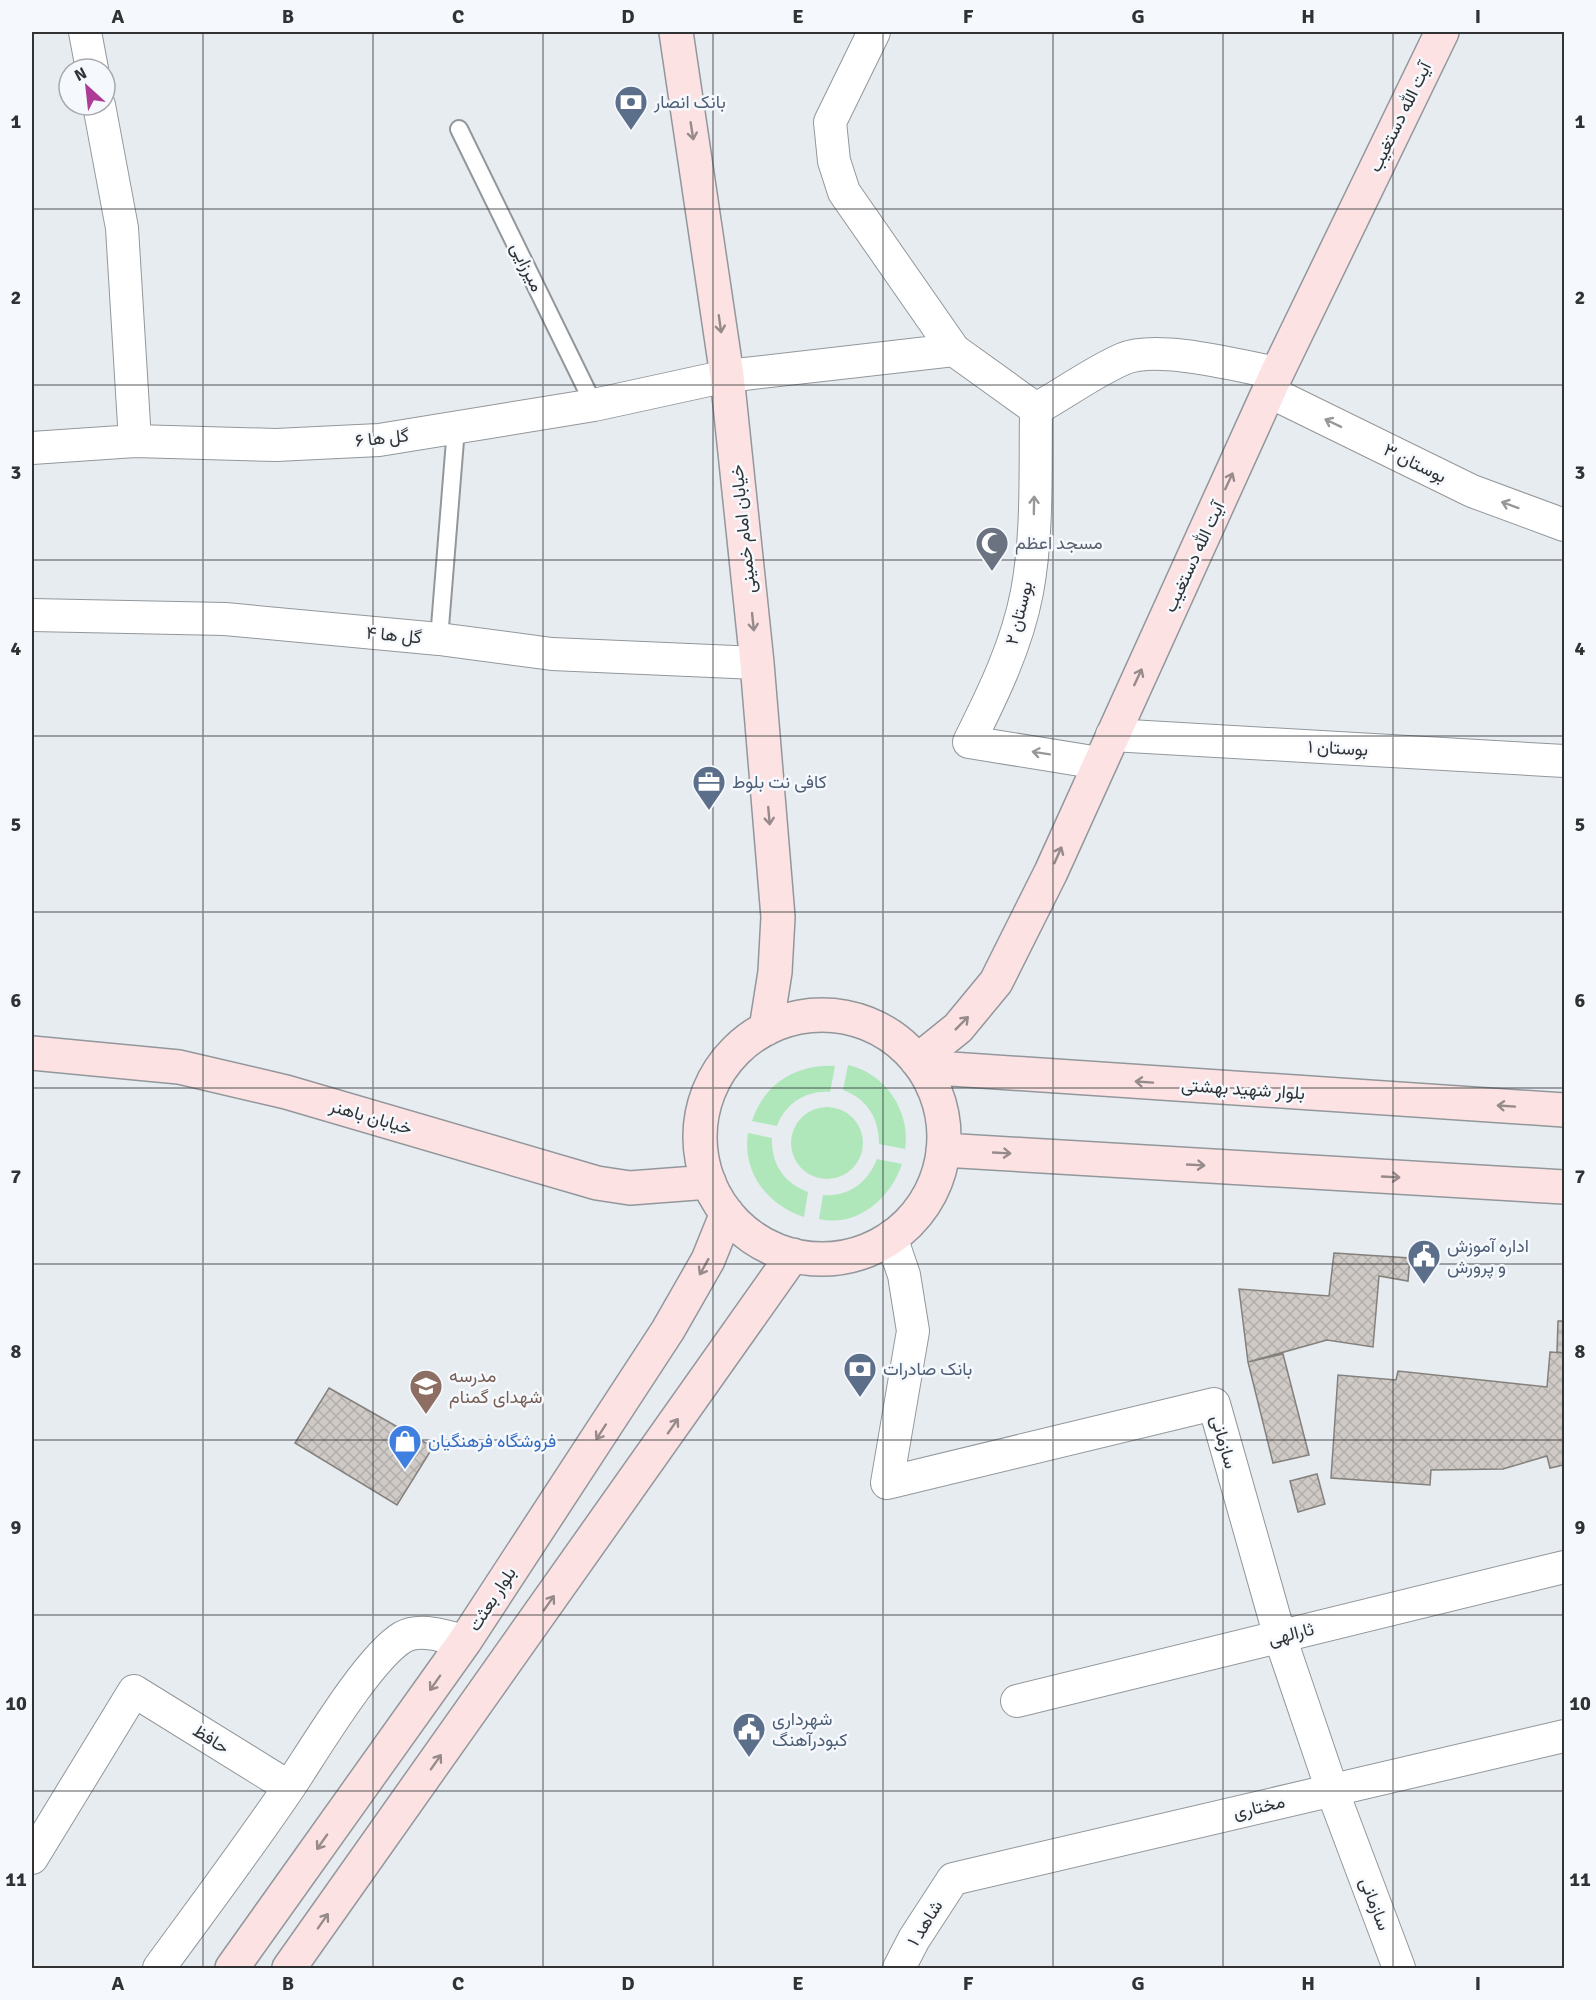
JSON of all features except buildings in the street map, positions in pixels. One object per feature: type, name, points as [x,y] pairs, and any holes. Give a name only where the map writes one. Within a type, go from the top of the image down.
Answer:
[{"type":"main road","name":"خیابان امام خمینی","points":[[676,32],[727,376],[757,663],[778,917],[775,972],[766,1029]]},
{"type":"main road","name":"آیت الله دستغیب","points":[[920,1064],[958,1028],[996,982],[1050,872],[1274,382],[1442,32]]},
{"type":"main road","points":[[834,1016],[851,1019],[887,1034],[920,1064],[940,1106],[943,1150],[938,1174],[924,1203],[915,1215],[891,1237],[864,1251],[834,1258],[793,1255],[778,1251],[750,1235],[727,1213],[709,1182],[700,1150],[702,1116],[707,1098],[714,1081],[736,1051],[766,1029],[799,1018],[834,1016]]},
{"type":"main road","name":"خیابان باهنر","points":[[32,1053],[179,1067],[286,1092],[597,1183],[630,1188],[709,1182]]},
{"type":"main road","name":"بلوار شهید بهشتی","points":[[920,1064],[1564,1110]]},
{"type":"main road","points":[[943,1150],[1564,1187]]},
{"type":"main road","name":"بلوار بعثت","points":[[232,1968],[465,1641],[668,1330],[708,1260],[727,1213]]},
{"type":"main road","points":[[289,1968],[793,1255]]},
{"type":"street","points":[[85,32],[90,57]]},
{"type":"street","points":[[874,32],[830,122],[834,161],[844,192],[954,350],[1036,409]]},
{"type":"street","points":[[101,117],[122,228],[135,441]]},
{"type":"street","name":"گل ها ۶","points":[[32,448],[135,441],[276,445],[379,440],[594,405],[727,376],[954,350]]},
{"type":"street","name":"بوستان ۳","points":[[1036,409],[1125,357],[1149,354],[1197,357],[1274,382],[1472,491],[1564,525]]},
{"type":"street","name":"بوستان ۲","points":[[1036,409],[1034,530],[1027,592],[1015,639],[997,685],[969,742],[1105,749]]},
{"type":"street","name":"گل ها ۴","points":[[32,615],[225,619],[439,639],[552,654],[757,663]]},
{"type":"street","name":"بوستان ۱","points":[[1105,749],[1564,761]]},
{"type":"street","name":"سازمانی","points":[[891,1237],[904,1275],[914,1331],[886,1483],[1214,1404],[1280,1637],[1332,1790],[1399,1968]]},
{"type":"street","name":"ثارالهی","points":[[1017,1701],[1564,1567]]},
{"type":"street","points":[[159,1968],[289,1787],[355,1690],[398,1640],[420,1632],[465,1641]]},
{"type":"street","name":"حافظ","points":[[32,1858],[134,1692],[289,1787]]},
{"type":"street","name":"مختاری","points":[[953,1879],[1564,1736]]},
{"type":"street","name":"شاهد ۱","points":[[899,1968],[914,1939],[953,1879]]},
{"type":"lane","name":"میرزایی","points":[[459,129],[594,405]]},
{"type":"lane","points":[[439,639],[456,428]]},
{"type":"green space","points":[[848,1065],[873,1076],[893,1096],[904,1121],[905,1149],[879,1144],[877,1126],[870,1111],[859,1099],[843,1090]]},
{"type":"green space","points":[[835,1066],[830,1092],[813,1093],[798,1100],[785,1111],[777,1126],[752,1121],[765,1097],[783,1079],[807,1069]]},
{"type":"green space","points":[[834,1107],[853,1117],[861,1129],[863,1143],[861,1157],[853,1169],[841,1177],[820,1179],[801,1169],[793,1157],[791,1136],[801,1117],[813,1109]]},
{"type":"green space","points":[[748,1133],[772,1138],[774,1156],[781,1171],[792,1183],[808,1192],[804,1217],[779,1204],[760,1185],[749,1161]]},
{"type":"green space","points":[[877,1159],[902,1164],[890,1188],[881,1199],[859,1215],[833,1221],[819,1219],[823,1195],[849,1191],[863,1181]]},
{"type":"place","name":"بانک انصار","points":[[631,131]]},
{"type":"place","name":"مسجد اعظم","points":[[992,572]]},
{"type":"place","name":"کافی نت بلوط","points":[[709,811]]},
{"type":"place","name":"اداره آموزش و پرورش","points":[[1424,1285]]},
{"type":"place","name":"بانک صادرات","points":[[860,1398]]},
{"type":"place","name":"مدرسه شهدای گمنام","points":[[426,1415]]},
{"type":"place","name":"فروشگاه فرهنگیان","points":[[405,1470]]},
{"type":"place","name":"شهرداری کبودرآهنگ","points":[[749,1758]]}]
